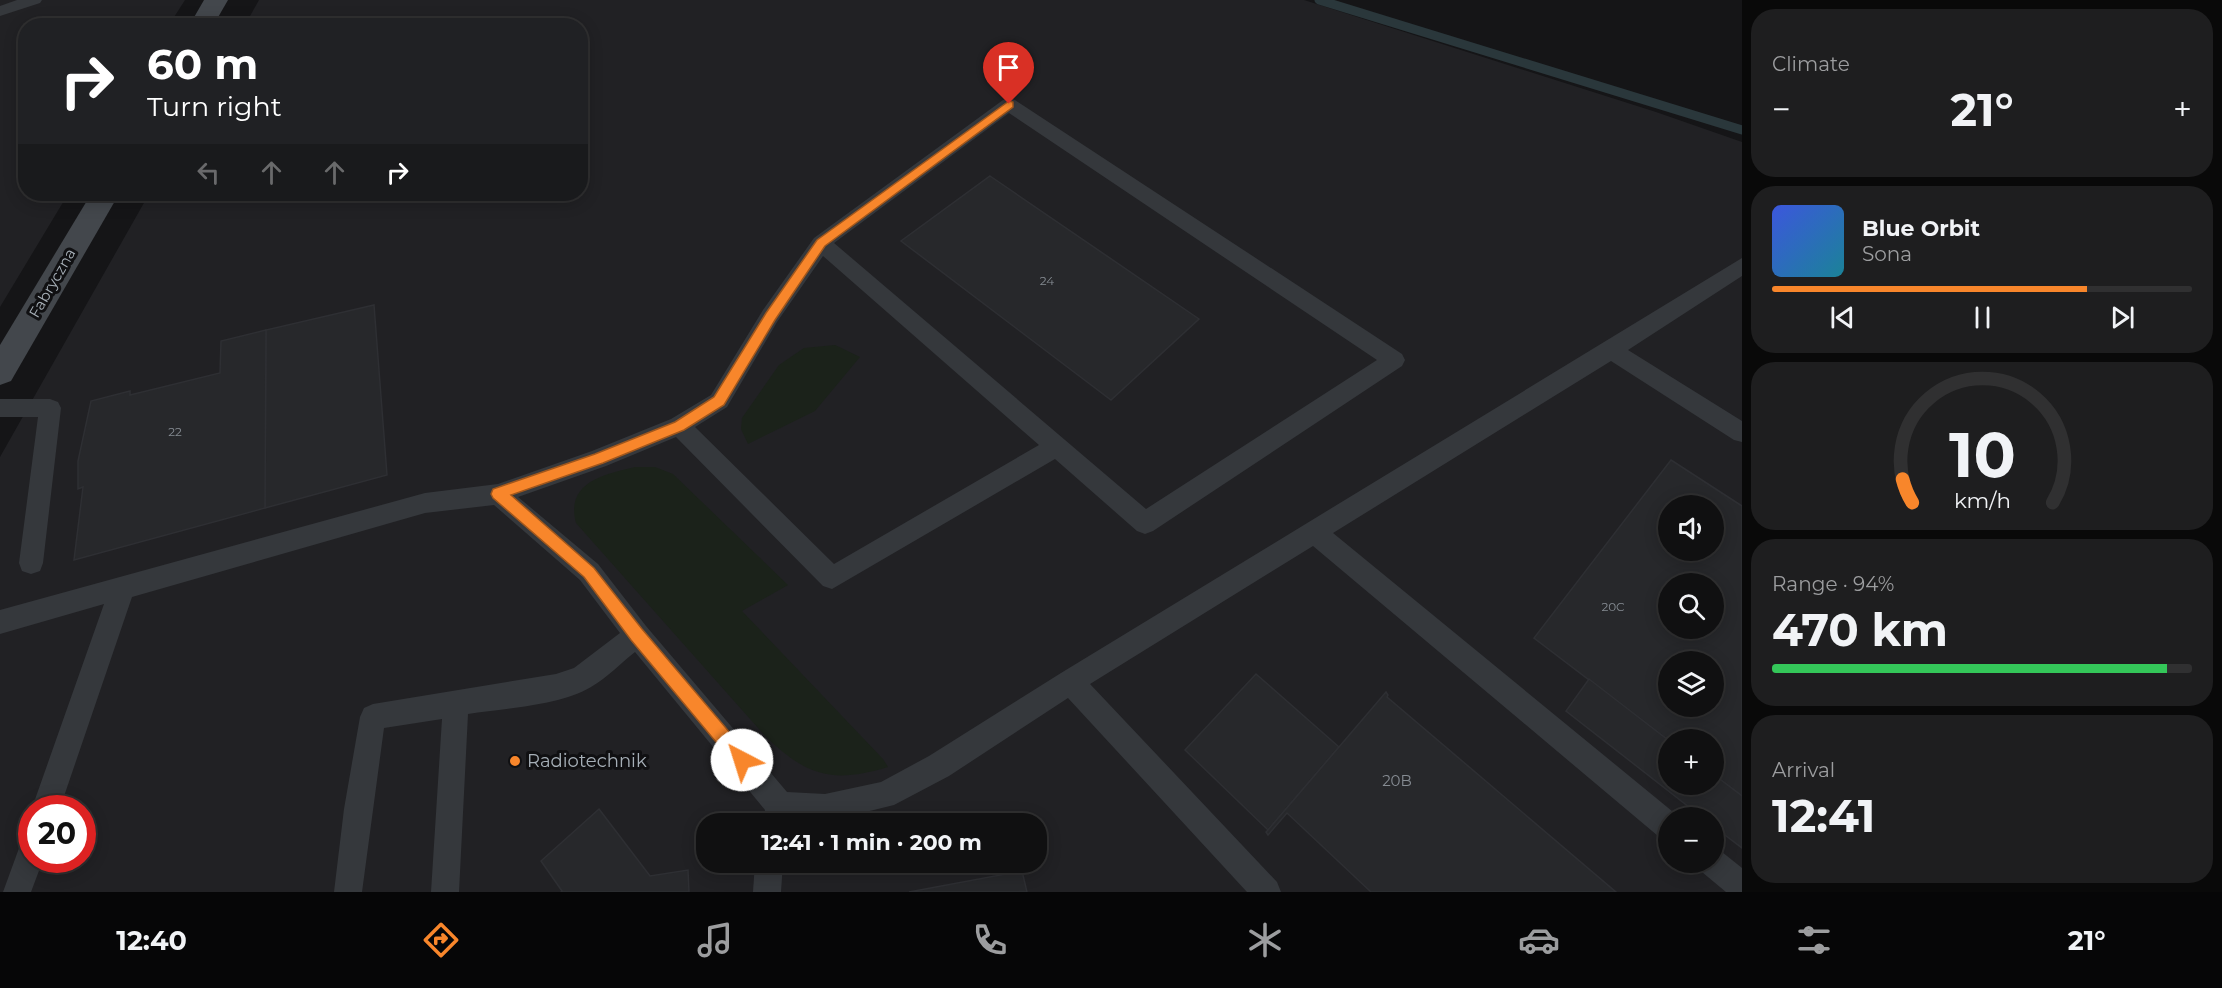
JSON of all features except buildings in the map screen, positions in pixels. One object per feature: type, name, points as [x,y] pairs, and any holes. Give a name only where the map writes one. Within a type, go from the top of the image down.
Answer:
[{"type":"main road","points":[[206,18],[216,0]]},
{"type":"main road","name":"Fabryczna","points":[[0,372],[101,201]]},
{"type":"lane","points":[[0,11],[34,0]]},
{"type":"lane","points":[[0,622],[425,503],[498,494],[598,459],[679,426],[719,401],[770,316],[821,243],[1009,104],[1394,360],[1145,524],[1058,446],[821,243]]},
{"type":"lane","points":[[791,813],[884,795],[939,766],[1070,682],[1611,350],[1742,266]]},
{"type":"lane","points":[[1611,350],[1742,432]]},
{"type":"lane","points":[[0,408],[50,408],[31,563]]},
{"type":"lane","points":[[679,426],[832,578],[1058,446]]},
{"type":"lane","points":[[498,494],[589,572],[776,813]]},
{"type":"lane","points":[[1314,531],[1658,818]]},
{"type":"lane","points":[[51,795],[122,589]]},
{"type":"lane","points":[[348,892],[358,809],[373,717],[556,687],[582,678],[637,635]]},
{"type":"lane","points":[[1070,682],[1267,892]]},
{"type":"lane","points":[[445,892],[456,702]]},
{"type":"lane","points":[[1724,872],[1742,888]]},
{"type":"lane","points":[[17,892],[24,873]]},
{"type":"lane","points":[[767,873],[767,892]]},
{"type":"shaded area","points":[[0,0],[185,0],[173,18],[18,18],[18,201],[64,201],[0,307]]},
{"type":"shaded area","points":[[259,0],[1304,0],[1656,112],[1742,142],[1742,892],[0,892],[0,457],[145,201],[588,201],[588,18],[249,18]]},
{"type":"shaded area","points":[[835,345],[860,357],[815,411],[748,444],[741,429],[742,418],[779,365],[804,348]]},
{"type":"shaded area","points":[[635,467],[655,467],[673,474],[788,585],[742,611],[883,759],[888,767],[851,775],[821,773],[808,768],[780,750],[576,523],[574,509],[576,498],[582,489],[600,477]]},
{"type":"waterway","points":[[1319,0],[1742,130]]},
{"type":"place","name":"Radiotechnik","points":[[515,761]]},
{"type":"route","points":[[742,760],[637,635],[589,572],[498,494],[598,459],[679,426],[719,401],[770,316],[821,243],[1009,104]]}]
